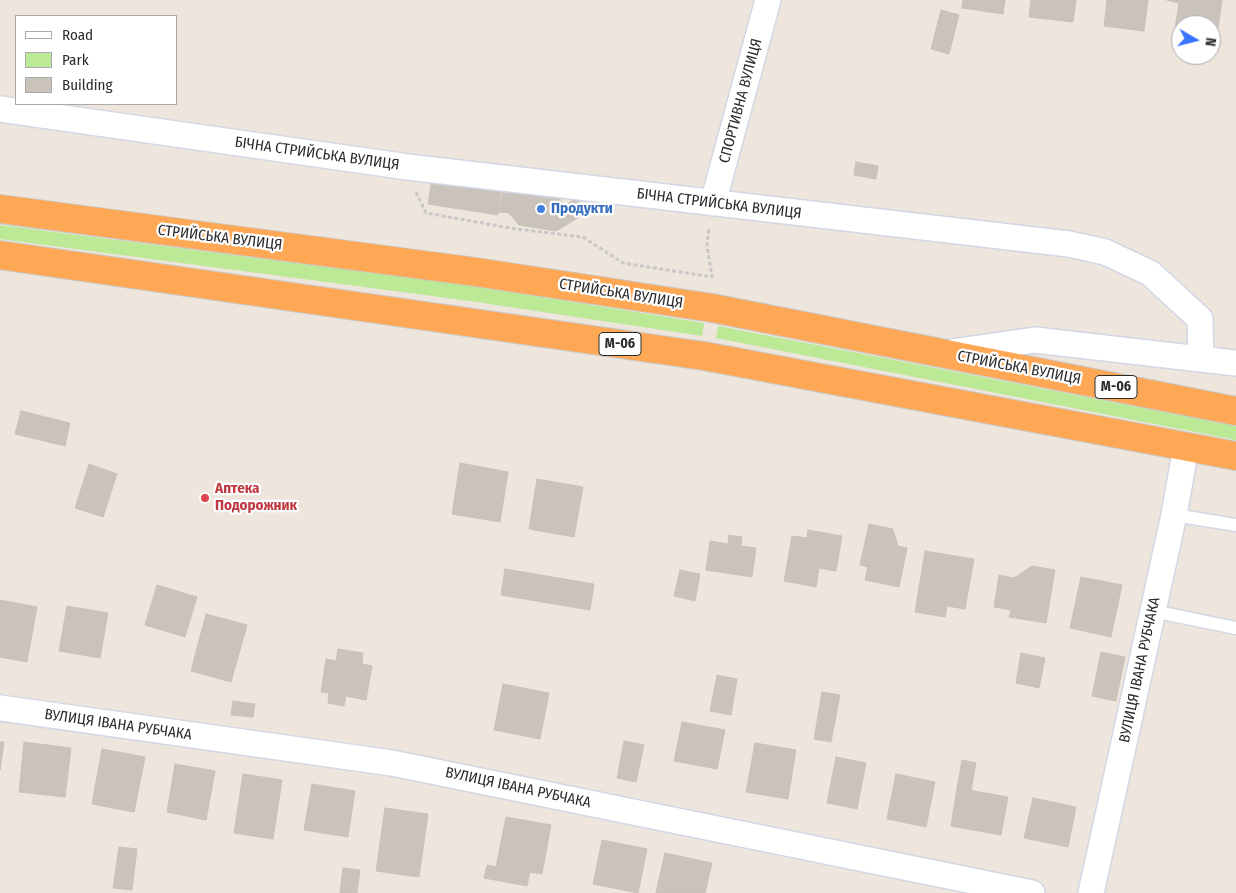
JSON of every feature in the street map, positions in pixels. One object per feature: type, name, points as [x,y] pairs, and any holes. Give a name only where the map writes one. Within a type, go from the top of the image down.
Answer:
[{"type":"highway","name":"СТРИЙСЬКА ВУЛИЦЯ","points":[[0,209],[486,273],[712,308],[1236,411]]},
{"type":"highway","name":"М-06","points":[[0,255],[704,356],[1236,456]]},
{"type":"street","name":"СПОРТИВНА ВУЛИЦЯ","points":[[713,203],[768,0]]},
{"type":"street","name":"БІЧНА СТРИЙСЬКА ВУЛИЦЯ","points":[[0,109],[408,167],[1069,244],[1105,252],[1150,273],[1200,318],[1201,357]]},
{"type":"street","points":[[942,353],[1035,340],[1201,357],[1236,363]]},
{"type":"street","name":"ВУЛИЦЯ ІВАНА РУБЧАКА","points":[[1091,893],[1174,515],[1186,447]]},
{"type":"street","name":"ВУЛИЦЯ ІВАНА РУБЧАКА","points":[[0,708],[392,763],[1032,893]]},
{"type":"lane","points":[[1174,515],[1236,525]]},
{"type":"lane","points":[[1153,611],[1236,628]]},
{"type":"path","points":[[408,167],[421,205],[426,213],[516,229],[583,237],[623,263],[712,277],[707,245],[713,203]]},
{"type":"green space","points":[[0,225],[473,286],[704,323],[702,336],[470,301],[0,239]]},
{"type":"green space","points":[[718,326],[1236,426],[1236,440],[716,338]]},
{"type":"building","points":[[963,0],[1005,0],[1003,14],[962,8]]},
{"type":"building","points":[[1031,0],[1076,0],[1073,22],[1029,17]]},
{"type":"building","points":[[1107,0],[1148,0],[1144,31],[1104,26]]},
{"type":"building","points":[[1167,0],[1222,0],[1220,15],[1177,15],[1179,3]]},
{"type":"building","points":[[941,10],[959,15],[949,54],[931,49]]},
{"type":"building","points":[[856,162],[878,166],[876,179],[854,175]]},
{"type":"building","points":[[432,179],[501,190],[498,215],[428,204]]},
{"type":"building","name":"Продукти","points":[[503,189],[558,196],[564,206],[577,198],[586,213],[556,231],[519,225],[509,213],[499,212]]},
{"type":"building","points":[[21,411],[70,423],[65,446],[15,434]]},
{"type":"building","points":[[460,463],[508,472],[500,522],[452,514]]},
{"type":"building","points":[[89,464],[117,474],[103,517],[75,508]]},
{"type":"building","points":[[537,479],[583,487],[574,537],[529,529]]},
{"type":"building","points":[[869,524],[893,529],[898,546],[907,548],[899,587],[865,580],[868,567],[860,565]]},
{"type":"building","points":[[808,530],[842,536],[836,571],[819,568],[816,587],[784,581],[792,536],[807,538]]},
{"type":"building","points":[[729,535],[742,537],[741,546],[756,548],[752,577],[706,570],[710,541],[728,544]]},
{"type":"building","points":[[925,551],[974,559],[965,609],[947,606],[945,617],[915,612]]},
{"type":"building","points":[[1032,566],[1055,570],[1046,623],[1009,617],[1011,610],[994,607],[999,575],[1014,578]]},
{"type":"building","points":[[505,569],[594,584],[590,610],[501,595]]},
{"type":"building","points":[[680,570],[700,574],[695,601],[674,596]]},
{"type":"building","points":[[1081,577],[1122,585],[1111,637],[1070,628]]},
{"type":"building","points":[[157,585],[197,597],[185,637],[145,625]]},
{"type":"building","points":[[0,600],[37,607],[27,662],[0,657]]},
{"type":"building","points":[[67,606],[108,613],[100,658],[59,651]]},
{"type":"building","points":[[206,614],[247,625],[231,682],[191,671]]},
{"type":"building","points":[[338,649],[363,653],[362,664],[372,666],[366,700],[346,696],[344,706],[328,703],[329,693],[321,692],[326,659],[336,661]]},
{"type":"building","points":[[1101,652],[1125,657],[1116,701],[1092,696]]},
{"type":"building","points":[[1021,653],[1045,658],[1039,688],[1016,683]]},
{"type":"building","points":[[717,675],[737,679],[731,715],[710,711]]},
{"type":"building","points":[[503,684],[549,693],[540,739],[494,730]]},
{"type":"building","points":[[822,692],[840,695],[831,742],[814,739]]},
{"type":"building","points":[[233,701],[255,704],[253,717],[231,715]]},
{"type":"building","points":[[682,722],[725,730],[717,769],[674,761]]},
{"type":"building","points":[[624,741],[644,745],[636,782],[617,778]]},
{"type":"building","points":[[0,742],[4,742],[0,770]]},
{"type":"building","points":[[24,742],[71,748],[65,797],[19,792]]},
{"type":"building","points":[[755,743],[796,750],[788,799],[746,792]]},
{"type":"building","points":[[102,749],[145,757],[134,812],[92,804]]},
{"type":"building","points":[[836,757],[866,763],[857,809],[827,803]]},
{"type":"building","points":[[962,760],[976,763],[971,791],[957,788]]},
{"type":"building","points":[[175,764],[215,771],[206,820],[167,812]]},
{"type":"building","points":[[243,774],[282,780],[273,839],[234,833]]},
{"type":"building","points":[[896,774],[935,782],[926,827],[887,819]]},
{"type":"building","points":[[312,784],[355,791],[348,837],[304,830]]},
{"type":"building","points":[[957,788],[1008,797],[1001,835],[951,826]]},
{"type":"building","points":[[1033,798],[1076,807],[1068,847],[1024,838]]},
{"type":"building","points":[[385,808],[428,814],[419,877],[376,871]]},
{"type":"building","points":[[506,817],[551,825],[542,874],[530,872],[527,886],[484,878],[487,865],[496,867]]},
{"type":"building","points":[[602,840],[647,849],[638,893],[593,884]]},
{"type":"building","points":[[119,847],[137,849],[132,890],[113,888]]},
{"type":"building","points":[[665,853],[712,863],[705,893],[656,893]]},
{"type":"building","points":[[343,868],[360,870],[357,893],[340,893]]},
{"type":"place","name":"Продукти","points":[[541,209]]},
{"type":"place","name":"Аптека Подорожник","points":[[205,498]]}]
